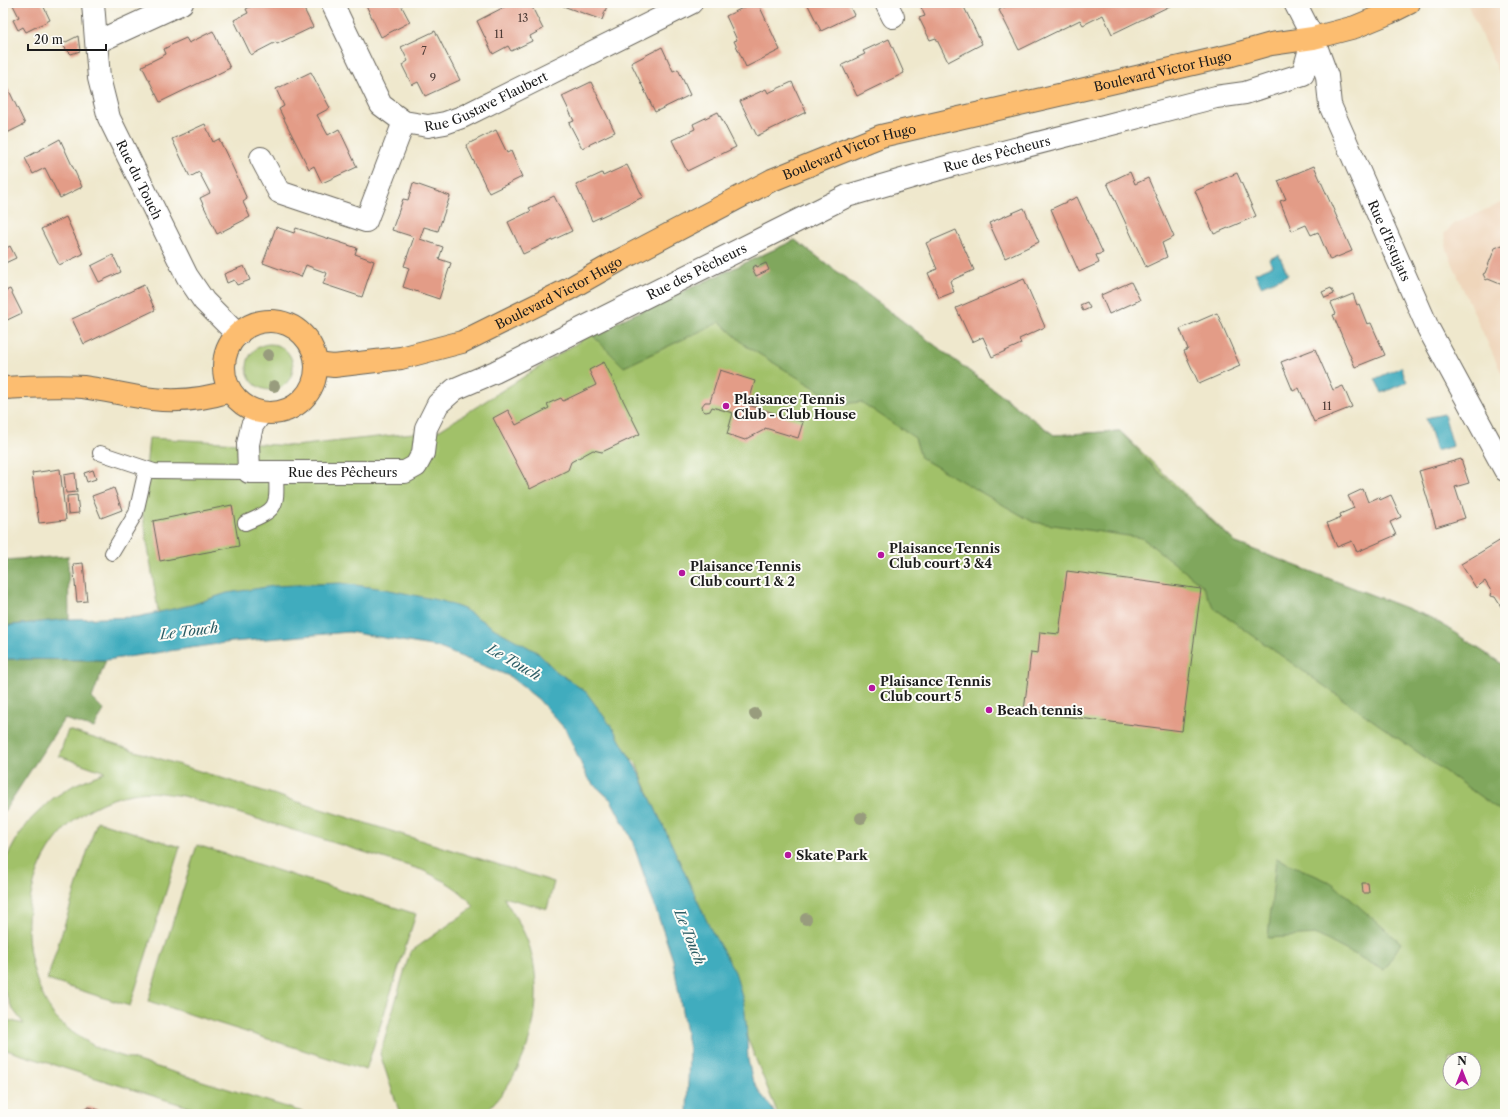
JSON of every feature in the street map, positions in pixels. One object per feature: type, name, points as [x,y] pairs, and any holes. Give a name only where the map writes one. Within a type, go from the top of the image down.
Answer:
[{"type":"main road","name":"Boulevard Victor Hugo","points":[[316,364],[334,366],[401,358],[462,342],[567,290],[620,260],[772,180],[881,136],[1232,55],[1271,44],[1313,38],[1361,24],[1409,3]]},
{"type":"main road","points":[[261,322],[274,322],[287,325],[298,331],[307,340],[314,352],[316,364],[314,381],[307,396],[294,407],[278,413],[261,413],[244,405],[230,391],[224,368],[225,356],[230,344],[248,327],[261,322]]},
{"type":"main road","points":[[3,388],[43,386],[83,388],[153,399],[179,400],[215,396],[230,391]]},
{"type":"street","points":[[97,42],[182,3]]},
{"type":"street","name":"Rue Gustave Flaubert","points":[[332,3],[381,105],[404,122],[428,126],[445,123],[462,117],[691,3]]},
{"type":"street","name":"Rue d'Estujats","points":[[1295,3],[1313,38],[1327,76],[1330,105],[1428,328],[1505,470]]},
{"type":"street","name":"Rue du Touch","points":[[96,4],[99,78],[109,118],[187,276],[204,301],[238,335]]},
{"type":"street","name":"Rue des Pêcheurs","points":[[249,472],[405,472],[416,466],[423,453],[426,428],[438,404],[455,389],[503,369],[847,196],[990,155],[1216,97],[1244,93],[1297,76],[1302,74],[1313,38]]},
{"type":"street","points":[[261,158],[279,192],[366,220],[404,122]]},
{"type":"street","points":[[249,472],[248,444],[252,426],[261,413]]},
{"type":"lane","name":"Rue des Pêcheurs","points":[[100,453],[154,471],[249,472]]},
{"type":"lane","points":[[112,553],[136,514],[146,469]]},
{"type":"lane","points":[[245,524],[264,515],[273,507],[277,497],[276,472]]},
{"type":"shaded area","points":[[1473,3],[1505,3],[1505,87],[1468,6]]},
{"type":"shaded area","points":[[1505,201],[1505,381],[1464,291],[1447,250],[1444,234],[1454,224]]},
{"type":"green space","points":[[795,240],[1054,435],[1120,431],[1236,543],[1432,618],[1505,666],[1505,1114],[778,1114],[636,763],[557,684],[366,600],[159,617],[142,510],[149,438],[295,446],[440,430],[591,334]]},
{"type":"green space","points":[[795,240],[1054,435],[1120,431],[1155,469],[1236,543],[1432,618],[1505,666],[1505,814],[1214,608],[1202,585],[1142,538],[1033,522],[921,458],[915,438],[861,402],[841,404],[746,346],[720,322],[624,367],[591,334]]},
{"type":"green space","points":[[266,344],[274,344],[283,348],[289,354],[293,367],[289,380],[283,386],[274,390],[266,390],[257,386],[251,380],[247,371],[247,363],[251,354],[257,348]]},
{"type":"green space","points":[[68,556],[69,619],[3,626],[3,560]]},
{"type":"green space","points":[[3,659],[106,660],[92,698],[104,710],[94,728],[64,719],[3,813]]},
{"type":"green space","points":[[68,730],[554,882],[547,909],[503,897],[528,941],[535,970],[536,993],[530,1038],[512,1079],[499,1098],[483,1114],[400,1114],[380,1054],[410,952],[474,907],[463,895],[444,881],[422,870],[183,796],[160,793],[138,793],[101,804],[71,823],[49,849],[35,880],[28,914],[29,950],[38,985],[55,1017],[65,1027],[102,1050],[309,1114],[211,1114],[3,1049],[3,1019],[24,1024],[12,1008],[3,988],[3,864],[19,835],[32,818],[52,799],[74,785],[105,772],[59,756]]},
{"type":"green space","points":[[97,821],[180,847],[130,1006],[47,980]]},
{"type":"green space","points":[[197,845],[416,914],[366,1070],[148,1001]]},
{"type":"green space","points":[[1276,858],[1332,883],[1401,943],[1384,970],[1317,935],[1268,938]]},
{"type":"water","points":[[1279,255],[1288,275],[1261,286],[1255,273],[1272,266],[1269,259]]},
{"type":"water","points":[[1401,367],[1407,382],[1382,393],[1375,379]]},
{"type":"water","points":[[1444,414],[1453,446],[1436,451],[1426,418]]},
{"type":"water","name":"Le Touch","points":[[340,583],[385,589],[442,601],[464,609],[495,629],[537,652],[556,671],[586,692],[614,730],[639,773],[710,928],[735,972],[744,1004],[748,1060],[752,1078],[760,1093],[775,1114],[687,1114],[689,1050],[673,960],[632,840],[611,800],[588,779],[566,730],[538,699],[509,676],[437,647],[349,632],[232,642],[106,660],[3,659],[3,626],[69,619],[137,617],[191,605],[227,593],[274,586]]},
{"type":"building","points":[[12,3],[42,3],[50,20],[26,32],[23,27],[18,30],[13,20],[19,17]]},
{"type":"building","points":[[258,3],[301,3],[313,27],[277,44],[276,42],[251,55],[234,20],[248,13],[246,9]]},
{"type":"building","points":[[365,3],[400,3],[410,22],[381,37]]},
{"type":"building","points":[[512,3],[530,3],[543,29],[530,36],[532,41],[511,51],[508,46],[493,54],[477,21]]},
{"type":"building","points":[[564,3],[608,3],[602,20],[563,6]]},
{"type":"building","points":[[753,3],[758,3],[780,50],[746,67],[734,41],[737,40],[726,16]]},
{"type":"building","points":[[807,3],[848,3],[854,15],[821,31]]},
{"type":"building","points":[[919,3],[962,3],[982,44],[948,62],[936,38],[930,40],[919,18],[925,16]]},
{"type":"building","points":[[1013,3],[1176,3],[1112,34],[1103,15],[1083,25],[1080,20],[1019,50],[999,10]]},
{"type":"building","points":[[213,31],[230,68],[160,102],[142,66],[166,54],[164,49],[175,43],[186,38],[189,43]]},
{"type":"building","points":[[435,31],[460,80],[425,96],[418,82],[412,85],[402,65],[408,61],[401,47]]},
{"type":"building","points":[[78,36],[80,51],[71,54],[62,44]]},
{"type":"building","points":[[889,39],[904,73],[857,96],[842,65],[865,54],[863,51]]},
{"type":"building","points":[[662,47],[673,71],[678,69],[690,95],[655,112],[631,63]]},
{"type":"building","points":[[311,72],[330,108],[317,115],[328,135],[339,129],[357,167],[322,183],[314,166],[309,169],[279,109],[284,106],[276,89]]},
{"type":"building","points":[[3,78],[25,124],[3,135]]},
{"type":"building","points":[[591,82],[615,132],[582,148],[569,123],[574,121],[562,96]]},
{"type":"building","points":[[792,82],[806,112],[757,136],[740,101],[766,89],[768,93]]},
{"type":"building","points":[[718,112],[736,147],[687,171],[672,140],[695,129],[693,124]]},
{"type":"building","points":[[205,124],[213,142],[219,139],[234,170],[247,199],[243,202],[250,217],[217,234],[200,198],[210,193],[199,172],[190,177],[172,139]]},
{"type":"building","points":[[496,130],[507,153],[511,151],[522,177],[489,193],[466,145]]},
{"type":"building","points":[[60,139],[82,187],[60,198],[45,168],[33,174],[25,158]]},
{"type":"building","points":[[627,165],[643,197],[592,221],[576,185],[602,173],[603,176]]},
{"type":"building","points":[[1314,166],[1352,251],[1330,260],[1318,232],[1311,235],[1306,225],[1292,231],[1280,201],[1286,199],[1278,181]]},
{"type":"building","points":[[1130,172],[1135,184],[1148,178],[1174,237],[1162,243],[1167,257],[1146,267],[1107,183]]},
{"type":"building","points":[[1237,173],[1256,216],[1214,234],[1195,191]]},
{"type":"building","points":[[413,183],[450,196],[438,231],[424,227],[420,239],[443,247],[439,259],[451,263],[439,299],[403,287],[409,268],[404,266],[414,237],[392,230],[403,199],[408,200]]},
{"type":"building","points":[[554,196],[572,231],[523,254],[508,222],[531,211],[529,208]]},
{"type":"building","points":[[1077,197],[1103,253],[1096,255],[1099,263],[1079,272],[1051,209]]},
{"type":"building","points":[[1024,208],[1039,242],[1005,258],[989,223]]},
{"type":"building","points":[[66,217],[83,254],[59,265],[41,229]]},
{"type":"building","points":[[276,227],[294,233],[296,228],[357,248],[355,254],[374,261],[362,297],[323,284],[327,273],[306,265],[301,277],[263,263]]},
{"type":"building","points":[[956,230],[974,270],[950,281],[954,292],[939,298],[928,273],[937,269],[926,243]]},
{"type":"building","points":[[1505,244],[1505,286],[1488,279],[1486,280],[1483,274],[1485,273],[1495,248]]},
{"type":"building","points":[[10,246],[16,258],[3,264],[3,250]]},
{"type":"building","points":[[113,255],[121,272],[99,282],[91,266]]},
{"type":"building","points":[[766,263],[769,270],[756,276],[752,268],[756,265],[757,267]]},
{"type":"building","points":[[244,266],[250,280],[237,285],[234,280],[227,283],[224,274]]},
{"type":"building","points":[[1024,279],[1045,327],[1019,339],[1021,344],[992,357],[983,337],[972,342],[956,308]]},
{"type":"building","points":[[1131,282],[1140,300],[1109,314],[1101,295]]},
{"type":"building","points":[[144,285],[155,310],[84,344],[72,319]]},
{"type":"building","points":[[1331,288],[1334,294],[1325,298],[1322,292]]},
{"type":"building","points":[[10,289],[22,313],[3,322],[3,292]]},
{"type":"building","points":[[1353,294],[1357,305],[1359,304],[1367,324],[1371,323],[1385,355],[1355,367],[1333,315],[1336,314],[1331,303]]},
{"type":"building","points":[[1087,302],[1090,308],[1083,311],[1080,305]]},
{"type":"building","points":[[1217,313],[1240,366],[1199,384],[1184,351],[1188,349],[1180,329]]},
{"type":"building","points":[[1315,349],[1333,390],[1343,386],[1352,407],[1314,422],[1299,388],[1293,391],[1281,362]]},
{"type":"building","points":[[604,362],[640,434],[602,452],[593,450],[571,462],[568,470],[530,489],[493,418],[508,410],[516,425],[549,408],[547,404],[561,398],[563,401],[596,385],[589,370]]},
{"type":"building","name":"Plaisance Tennis Club - Club House","points":[[720,370],[755,381],[748,405],[803,422],[798,438],[765,428],[764,430],[745,440],[727,434],[733,413],[712,407],[710,411],[706,412],[703,411],[702,406],[705,402],[710,402]]},
{"type":"building","points":[[1461,459],[1469,483],[1455,487],[1465,518],[1436,527],[1419,471]]},
{"type":"building","points":[[60,469],[66,520],[39,523],[32,473]]},
{"type":"building","points":[[93,470],[96,479],[87,482],[84,473]]},
{"type":"building","points":[[75,473],[77,492],[66,493],[64,475]]},
{"type":"building","points":[[114,488],[122,510],[101,518],[92,496]]},
{"type":"building","points":[[1363,489],[1368,502],[1379,497],[1380,500],[1391,495],[1401,517],[1390,522],[1396,535],[1357,552],[1352,541],[1337,547],[1327,523],[1341,517],[1340,514],[1354,508],[1348,496]]},
{"type":"building","points":[[77,495],[79,513],[68,514],[67,496]]},
{"type":"building","points":[[232,505],[239,546],[160,561],[153,521]]},
{"type":"building","points":[[1501,540],[1505,546],[1505,613],[1495,597],[1490,596],[1491,591],[1485,581],[1476,588],[1461,564]]},
{"type":"building","points":[[83,563],[87,601],[77,602],[73,564]]},
{"type":"building","points":[[1067,571],[1201,589],[1182,731],[1024,711],[1031,652],[1038,653],[1040,632],[1059,634]]},
{"type":"building","points":[[1362,883],[1368,883],[1369,893],[1363,893]]},
{"type":"building","points":[[89,1107],[111,1114],[75,1114]]},
{"type":"place","name":"Plaisance Tennis Club - Club House","points":[[726,406]]},
{"type":"place","name":"Plaisance Tennis Club court 3 &4","points":[[881,555]]},
{"type":"place","name":"Plaisance Tennis Club court 1 & 2","points":[[682,573]]},
{"type":"place","name":"Plaisance Tennis Club court 5","points":[[872,688]]},
{"type":"place","name":"Beach tennis","points":[[989,710]]},
{"type":"place","name":"Skate Park","points":[[788,855]]}]
